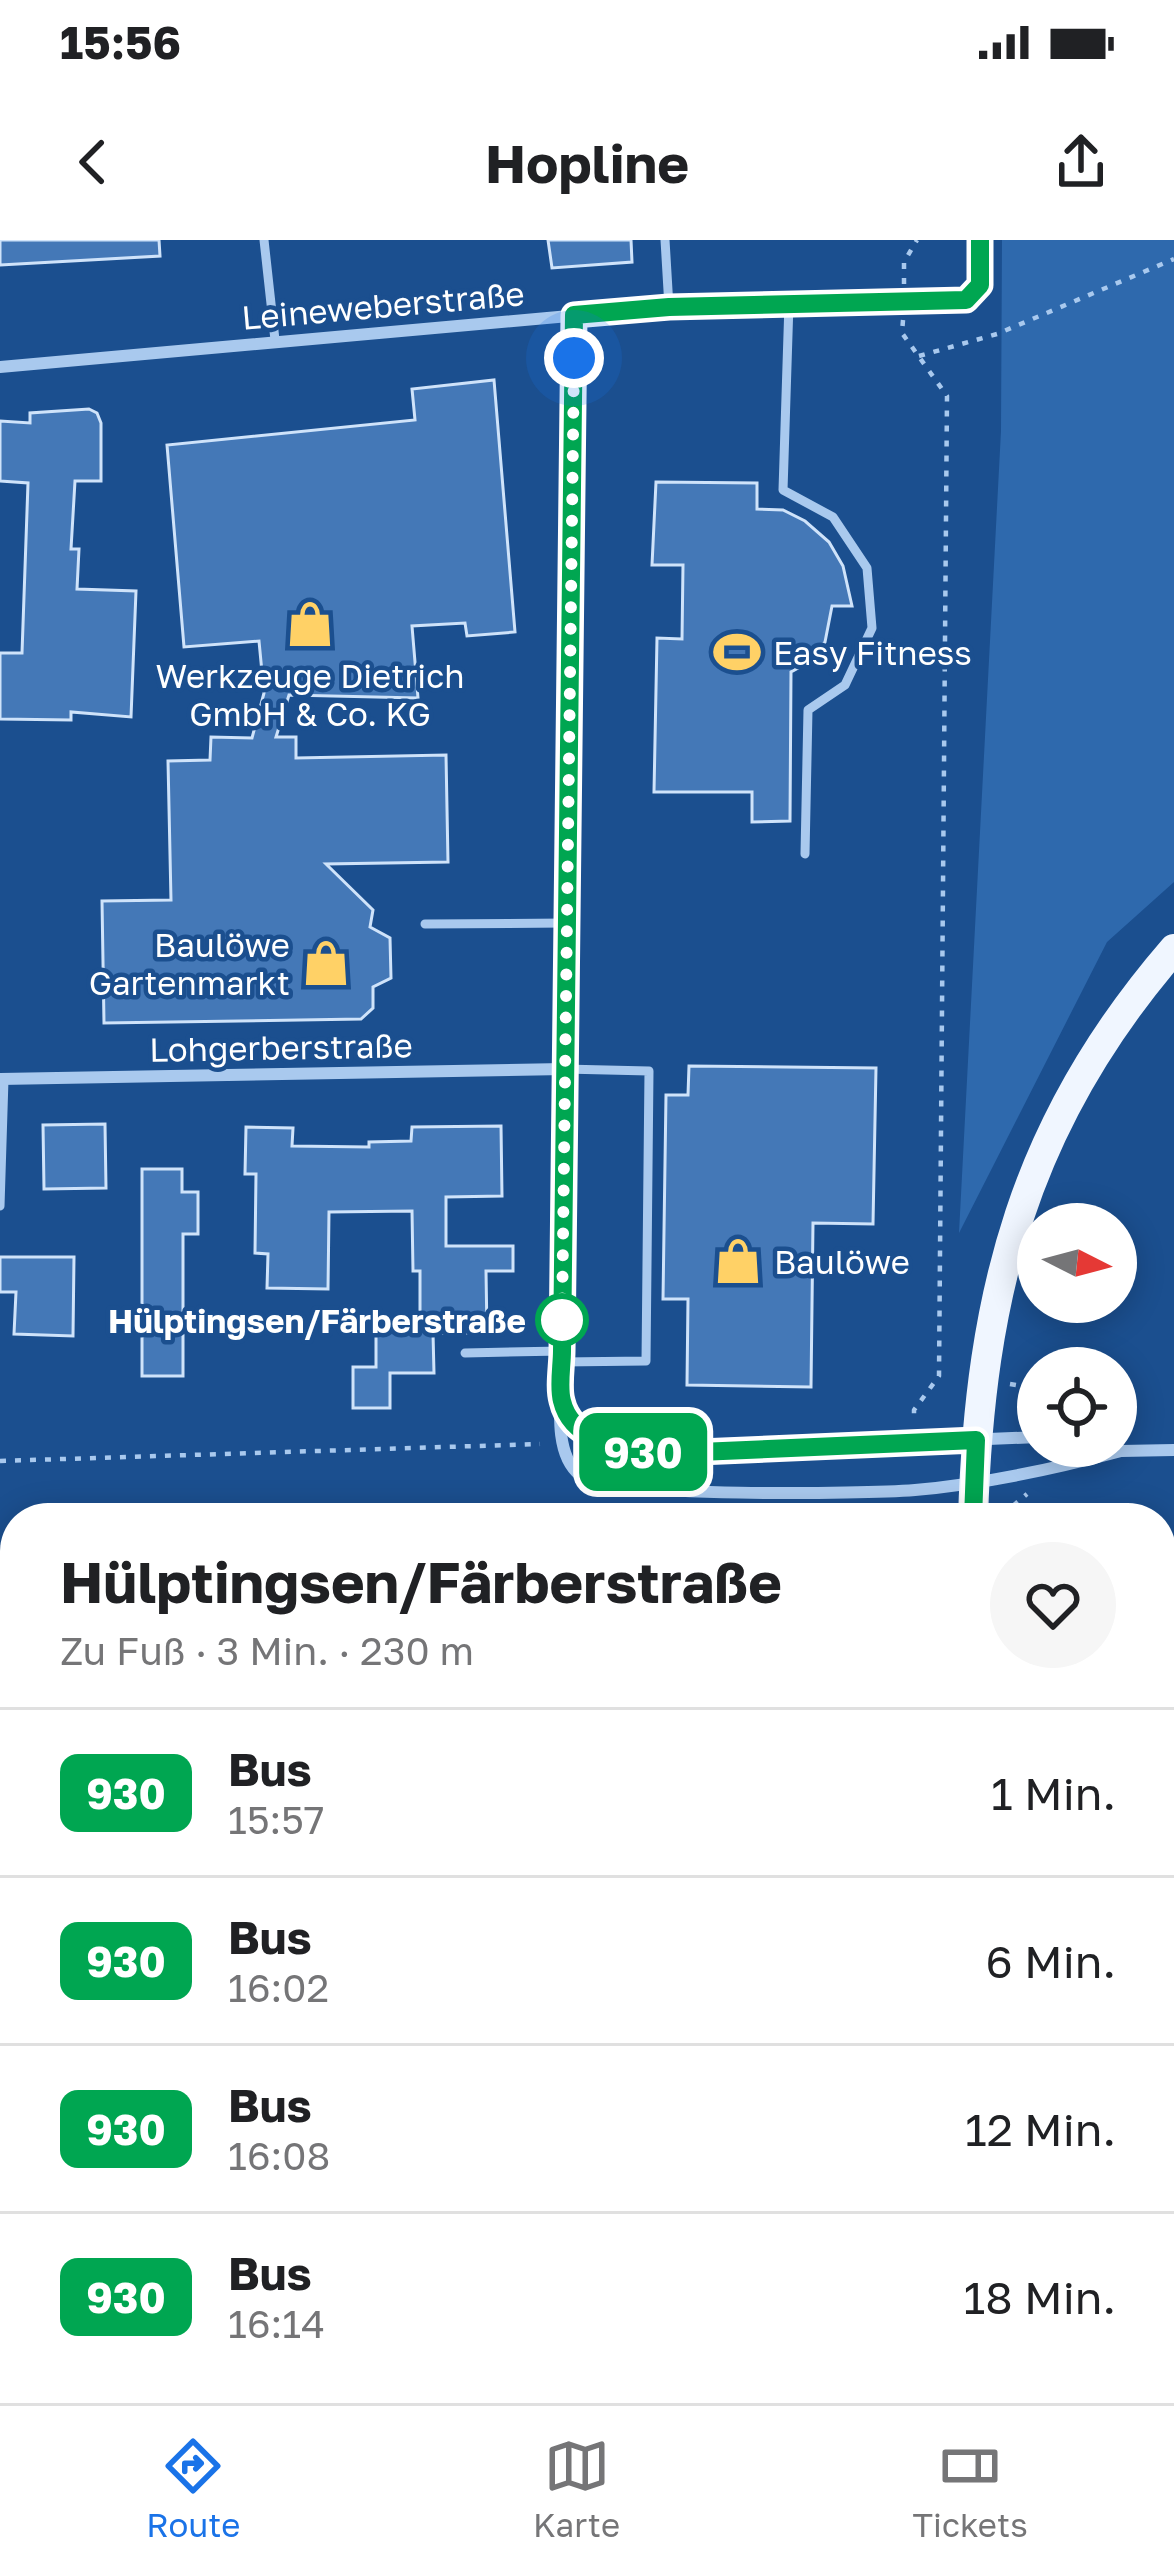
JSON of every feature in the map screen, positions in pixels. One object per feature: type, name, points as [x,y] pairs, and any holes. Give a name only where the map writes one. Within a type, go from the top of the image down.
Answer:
[{"type":"main road","points":[[973,1503],[976,1440],[994,1300],[1030,1181],[1094,1058],[1174,950]]},
{"type":"street","name":"Leineweberstraße","points":[[0,367],[669,307],[966,300],[980,285],[980,240]]},
{"type":"street","points":[[574,315],[562,1356],[562,1444],[568,1462],[582,1478],[622,1488],[901,1490],[1059,1467]]},
{"type":"street","name":"Lohgerberstraße","points":[[2,1079],[564,1069]]},
{"type":"street","points":[[562,1403],[575,1426],[590,1436],[652,1454],[1017,1438]]},
{"type":"street","points":[[1137,1451],[1174,1450]]},
{"type":"lane","points":[[263,240],[275,340]]},
{"type":"lane","points":[[665,240],[669,307]]},
{"type":"lane","points":[[789,303],[783,490],[833,517],[867,568],[872,628],[845,685],[808,710],[806,854]]},
{"type":"lane","points":[[425,924],[566,922]]},
{"type":"lane","points":[[465,1353],[646,1360],[649,1071],[564,1069]]},
{"type":"lane","points":[[0,1206],[2,1079]]},
{"type":"path","points":[[914,1410],[939,1376],[947,420],[947,396],[902,333],[904,262],[917,240]]},
{"type":"path","points":[[919,356],[998,334],[1174,259]]},
{"type":"path","points":[[1012,1384],[1017,1385]]},
{"type":"path","points":[[0,1461],[562,1444]]},
{"type":"shaded area","points":[[1002,240],[1174,240],[1174,882],[1107,942],[959,1233],[1001,431]]},
{"type":"building","points":[[0,240],[159,240],[160,256],[0,265]]},
{"type":"building","points":[[548,240],[631,240],[632,262],[552,268]]},
{"type":"building","name":"Werkzeuge Dietrich GmbH & Co. KG","points":[[494,380],[515,632],[467,636],[465,623],[412,626],[418,698],[289,695],[276,737],[296,737],[296,758],[446,755],[448,862],[326,864],[373,910],[370,927],[390,938],[391,978],[373,987],[373,1008],[361,1019],[104,1023],[102,901],[171,900],[168,761],[210,760],[211,737],[252,738],[264,693],[259,641],[184,647],[167,445],[415,420],[412,389]]},
{"type":"building","points":[[89,409],[101,423],[101,481],[75,481],[71,549],[79,549],[77,589],[136,591],[131,717],[71,712],[71,720],[0,719],[0,653],[22,653],[28,483],[0,481],[0,421],[30,423],[30,413]]},
{"type":"building","name":"Easy Fitness","points":[[656,482],[757,483],[757,509],[783,510],[805,521],[829,542],[843,566],[852,606],[832,606],[825,642],[809,662],[791,672],[790,821],[752,822],[752,792],[654,792],[657,638],[682,639],[683,565],[652,565]]},
{"type":"building","name":"Baulöwe","points":[[689,1066],[876,1068],[873,1224],[813,1223],[811,1387],[687,1385],[688,1299],[663,1299],[666,1095],[688,1095]]},
{"type":"building","points":[[105,1124],[106,1188],[44,1189],[43,1125]]},
{"type":"building","points":[[501,1126],[502,1196],[446,1197],[446,1246],[513,1246],[513,1271],[486,1271],[487,1333],[433,1333],[434,1373],[390,1373],[390,1408],[353,1408],[353,1367],[376,1367],[376,1324],[420,1324],[420,1271],[413,1271],[412,1211],[329,1212],[328,1289],[267,1288],[268,1254],[255,1253],[256,1174],[245,1174],[246,1127],[293,1128],[292,1146],[369,1147],[369,1142],[411,1141],[412,1127]]},
{"type":"building","points":[[142,1169],[182,1169],[182,1192],[198,1192],[198,1234],[183,1234],[183,1376],[142,1376]]},
{"type":"building","points":[[0,1257],[74,1257],[73,1336],[14,1334],[16,1292],[0,1292]]},
{"type":"bus line","name":"930","points":[[974,1503],[976,1440],[652,1454],[610,1444],[575,1426],[562,1403],[562,1351],[574,315],[669,307],[966,300],[980,285],[980,240]]},
{"type":"place","name":"Werkzeuge Dietrich GmbH & Co. KG","points":[[310,624]]},
{"type":"place","name":"Easy Fitness","points":[[737,652]]},
{"type":"place","name":"Baulöwe Gartenmarkt","points":[[326,963]]},
{"type":"place","name":"Baulöwe","points":[[738,1261]]},
{"type":"place","name":"Hülptingsen/Färberstraße","points":[[562,1320]]},
{"type":"route","points":[[562,1320],[574,358]]}]
